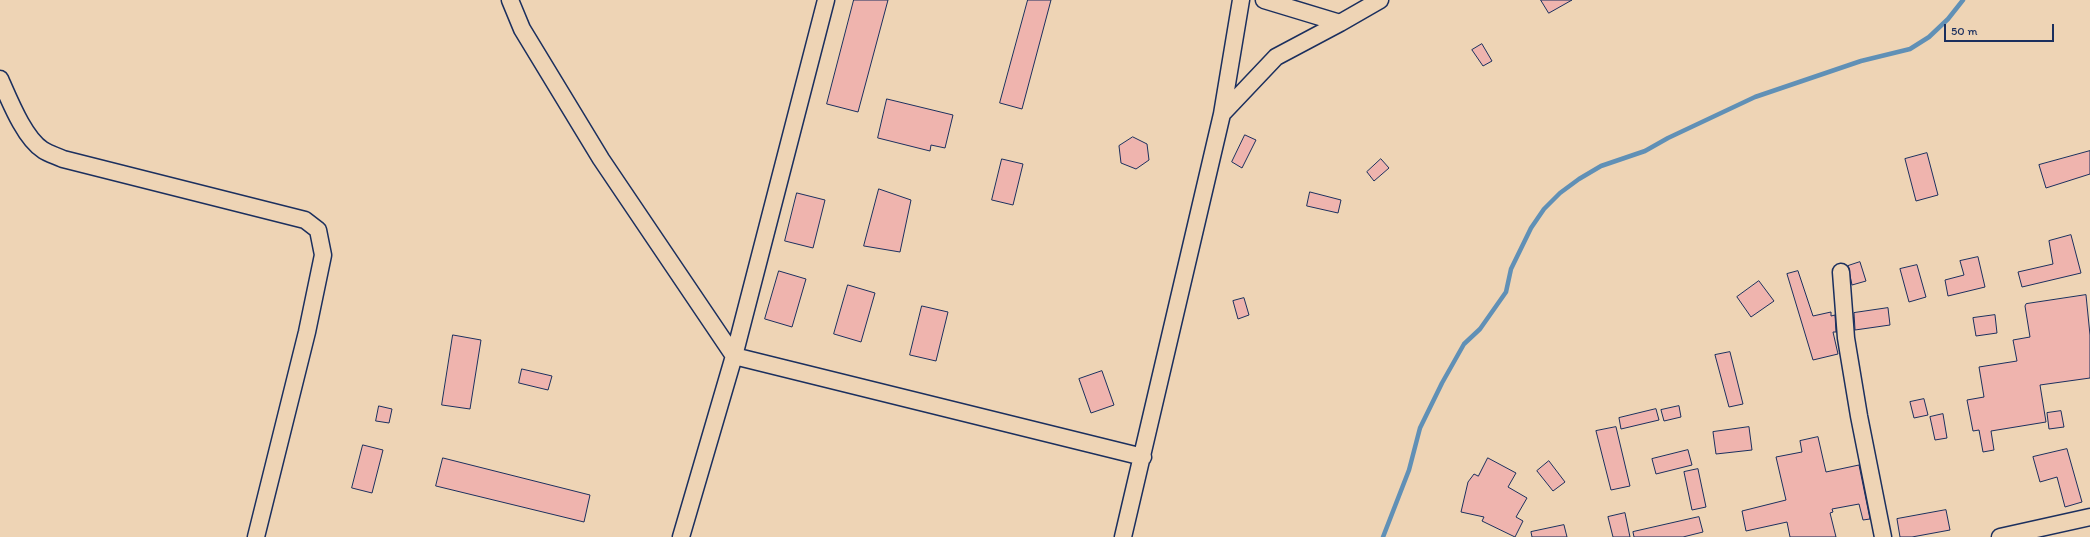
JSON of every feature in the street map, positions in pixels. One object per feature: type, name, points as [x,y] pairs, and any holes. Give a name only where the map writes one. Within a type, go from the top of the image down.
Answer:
[{"type":"street","points":[[510,0],[522,29],[600,159],[734,356],[1143,457]]},
{"type":"street","points":[[681,537],[734,356],[826,0]]},
{"type":"street","points":[[1123,537],[1143,457],[1222,114],[1241,0]]},
{"type":"street","points":[[1264,0],[1340,23]]},
{"type":"street","points":[[1222,114],[1276,57],[1380,0]]},
{"type":"street","points":[[0,79],[10,102],[29,134],[43,150],[63,159],[305,220],[318,230],[323,255],[308,332],[256,537]]},
{"type":"street","points":[[1841,272],[1846,338],[1859,416],[1883,537]]},
{"type":"street","points":[[2000,537],[2090,517]]},
{"type":"building","points":[[854,0],[888,0],[858,112],[827,104]]},
{"type":"building","points":[[1028,0],[1051,0],[1022,109],[1000,103]]},
{"type":"building","points":[[1541,0],[1572,0],[1549,13]]},
{"type":"building","points":[[1482,44],[1492,61],[1483,66],[1472,50]]},
{"type":"building","points":[[887,99],[953,115],[945,148],[931,145],[930,151],[878,138]]},
{"type":"building","points":[[1245,135],[1256,140],[1242,168],[1232,162]]},
{"type":"building","points":[[1133,137],[1147,144],[1149,160],[1136,169],[1121,163],[1119,146]]},
{"type":"building","points":[[2090,151],[2090,174],[2046,188],[2039,165]]},
{"type":"building","points":[[1927,153],[1938,195],[1916,201],[1905,159]]},
{"type":"building","points":[[1002,159],[1023,164],[1013,205],[992,200]]},
{"type":"building","points":[[1381,159],[1389,168],[1374,181],[1367,172]]},
{"type":"building","points":[[879,189],[911,200],[900,252],[864,246]]},
{"type":"building","points":[[1310,192],[1341,200],[1338,213],[1307,206]]},
{"type":"building","points":[[797,193],[825,200],[813,248],[785,241]]},
{"type":"building","points":[[2071,235],[2081,273],[2022,287],[2018,272],[2053,264],[2049,241]]},
{"type":"building","points":[[1978,257],[1985,287],[1948,296],[1945,280],[1964,275],[1960,261]]},
{"type":"building","points":[[1860,262],[1866,281],[1852,285],[1848,266]]},
{"type":"building","points":[[1917,265],[1926,297],[1909,302],[1900,269]]},
{"type":"building","points":[[779,271],[806,279],[792,327],[765,319]]},
{"type":"building","points":[[1798,271],[1813,316],[1831,312],[1831,316],[1835,315],[1836,332],[1833,332],[1838,354],[1813,360],[1787,274]]},
{"type":"building","points":[[1759,281],[1774,301],[1751,317],[1737,297]]},
{"type":"building","points":[[848,285],[875,293],[861,342],[834,334]]},
{"type":"building","points":[[2086,295],[2090,335],[2090,378],[2040,385],[2046,422],[1991,431],[1994,450],[1983,452],[1979,430],[1973,431],[1967,400],[1984,397],[1979,367],[2017,361],[2013,340],[2030,337],[2025,306],[2026,304]]},
{"type":"building","points":[[1244,298],[1249,315],[1238,319],[1233,301]]},
{"type":"building","points":[[922,306],[948,312],[936,361],[910,355]]},
{"type":"building","points":[[1888,308],[1890,325],[1855,330],[1854,313]]},
{"type":"building","points":[[1995,315],[1997,333],[1976,336],[1973,318]]},
{"type":"building","points":[[453,335],[481,340],[470,409],[442,405]]},
{"type":"building","points":[[1730,352],[1743,404],[1729,407],[1715,355]]},
{"type":"building","points":[[522,369],[552,376],[548,390],[519,383]]},
{"type":"building","points":[[1102,371],[1114,405],[1091,413],[1079,379]]},
{"type":"building","points":[[1924,399],[1928,415],[1914,418],[1910,402]]},
{"type":"building","points":[[379,406],[392,409],[389,423],[376,421]]},
{"type":"building","points":[[1679,406],[1681,417],[1664,421],[1661,410]]},
{"type":"building","points":[[1656,409],[1659,420],[1621,429],[1619,418]]},
{"type":"building","points":[[2061,411],[2064,427],[2049,429],[2047,413]]},
{"type":"building","points":[[1943,414],[1947,438],[1935,440],[1930,417]]},
{"type":"building","points":[[1616,427],[1630,486],[1611,490],[1596,431]]},
{"type":"building","points":[[1749,427],[1752,450],[1716,454],[1713,432]]},
{"type":"building","points":[[1818,437],[1826,472],[1859,465],[1870,519],[1863,520],[1859,504],[1832,509],[1833,512],[1830,513],[1836,537],[1790,537],[1787,522],[1746,531],[1742,511],[1786,500],[1776,457],[1802,452],[1800,441]]},
{"type":"building","points":[[363,445],[383,450],[372,493],[352,488]]},
{"type":"building","points":[[2067,449],[2082,502],[2065,507],[2057,477],[2040,482],[2033,457]]},
{"type":"building","points":[[1688,450],[1692,465],[1656,474],[1652,459]]},
{"type":"building","points":[[443,458],[590,495],[584,522],[436,486]]},
{"type":"building","points":[[1488,458],[1516,473],[1508,487],[1527,498],[1516,517],[1523,521],[1515,537],[1482,521],[1484,517],[1461,512],[1468,482],[1474,474],[1478,476]]},
{"type":"building","points":[[1549,461],[1565,482],[1553,491],[1537,471]]},
{"type":"building","points":[[1698,469],[1706,507],[1692,510],[1684,472]]},
{"type":"building","points":[[1946,510],[1950,530],[1912,537],[1900,537],[1897,519]]},
{"type":"building","points":[[1625,513],[1630,537],[1613,537],[1608,517]]},
{"type":"building","points":[[1699,517],[1703,532],[1683,537],[1634,537],[1633,532]]},
{"type":"building","points":[[1564,525],[1567,537],[1532,537],[1531,532]]},
{"type":"waterway","points":[[1383,537],[1409,470],[1420,428],[1442,383],[1464,344],[1480,329],[1506,292],[1511,269],[1531,228],[1544,209],[1560,193],[1579,179],[1601,166],[1645,151],[1668,138],[1755,97],[1861,61],[1910,49],[1929,37],[1948,19],[1963,0]]}]
